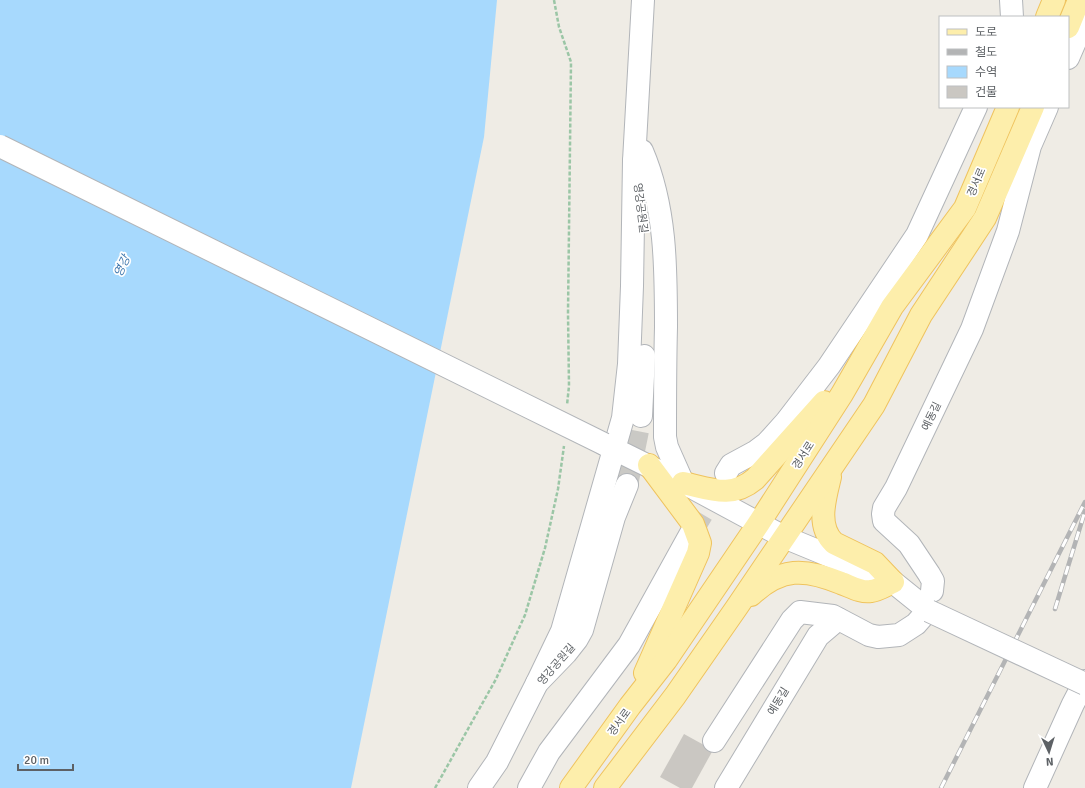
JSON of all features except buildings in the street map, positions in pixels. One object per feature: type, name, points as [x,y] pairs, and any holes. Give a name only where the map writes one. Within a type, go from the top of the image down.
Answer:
[{"type":"main road","points":[[1047,16],[1054,0]]},
{"type":"main road","points":[[1069,25],[1079,0]]},
{"type":"main road","name":"경서로","points":[[571,788],[630,706],[666,660],[759,523],[842,394],[892,306],[965,208],[1008,108]]},
{"type":"main road","name":"경서로","points":[[605,788],[675,696],[874,405],[921,316],[985,218],[1033,108]]},
{"type":"main road","points":[[683,483],[728,491],[738,490],[747,486],[755,479],[861,360]]},
{"type":"main road","points":[[630,706],[698,553],[700,543],[693,524],[649,465]]},
{"type":"main road","points":[[737,607],[770,580],[790,574],[809,572],[864,591],[874,590],[893,582],[875,563],[834,543],[829,538],[826,531],[824,512],[825,496],[833,466]]},
{"type":"street","name":"영강공원길","points":[[641,416],[645,318],[644,236],[634,161],[643,0]]},
{"type":"street","points":[[1011,0],[1012,16]]},
{"type":"street","points":[[1069,56],[1085,19]]},
{"type":"street","points":[[726,473],[731,465],[756,452],[767,442],[786,422],[829,366],[917,235],[976,108]]},
{"type":"street","name":"예동길","points":[[928,606],[933,581],[930,574],[909,544],[884,521],[883,511],[896,488],[972,329],[1009,227],[1030,146],[1047,108]]},
{"type":"street","points":[[636,137],[648,165],[663,232],[666,276],[665,437],[667,447],[683,483]]},
{"type":"street","points":[[0,146],[649,465],[784,537],[893,582],[928,606],[1085,682],[1079,707],[1035,788]]},
{"type":"street","points":[[537,683],[562,631],[609,446],[622,418],[629,364],[634,161]]},
{"type":"street","points":[[985,218],[1009,227]]},
{"type":"street","name":"영강공원길","points":[[479,788],[497,762],[537,683],[566,653],[582,630],[614,517],[627,485]]},
{"type":"street","points":[[529,788],[549,752],[629,645],[691,533]]},
{"type":"street","points":[[714,742],[797,614],[800,612],[828,615],[869,635],[878,637],[899,635],[916,624],[928,606]]},
{"type":"street","name":"예동길","points":[[726,788],[818,636],[838,619]]},
{"type":"water","name":"영강","points":[[0,0],[497,0],[484,137],[351,788],[0,788]]},
{"type":"tunnel","points":[[627,485],[641,416]]},
{"type":"tunnel","points":[[691,533],[722,481]]},
{"type":"railway","points":[[941,788],[1085,502]]},
{"type":"railway","points":[[1055,609],[1085,511]]}]
